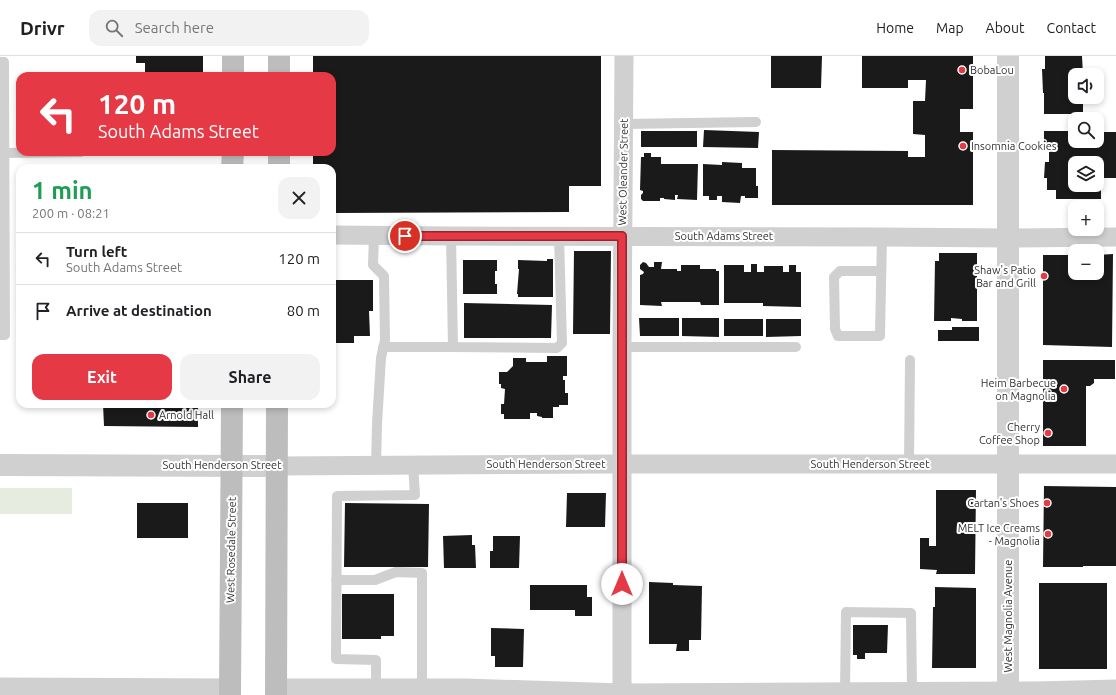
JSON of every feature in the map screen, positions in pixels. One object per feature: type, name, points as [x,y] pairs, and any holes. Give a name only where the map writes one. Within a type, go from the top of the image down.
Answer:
[{"type":"main road","points":[[233,56],[233,72]]},
{"type":"main road","points":[[279,56],[279,72]]},
{"type":"main road","name":"West Rosedale Street","points":[[230,691],[232,408]]},
{"type":"main road","points":[[276,692],[277,408]]},
{"type":"street","name":"West Oleander Street","points":[[622,694],[621,464],[624,56]]},
{"type":"street","name":"West Magnolia Avenue","points":[[1008,56],[1008,693]]},
{"type":"street","name":"South Adams Street","points":[[336,235],[1008,238],[1116,237]]},
{"type":"street","name":"South Henderson Street","points":[[0,465],[277,466],[1116,464]]},
{"type":"street","points":[[276,692],[376,688],[422,688],[466,692],[622,694],[882,693],[912,691],[1008,693],[1113,691]]},
{"type":"street","points":[[1,689],[230,691]]},
{"type":"lane","points":[[0,62],[4,62],[5,153],[2,195],[5,335],[0,335]]},
{"type":"lane","points":[[624,124],[756,122]]},
{"type":"lane","points":[[5,153],[16,153]]},
{"type":"lane","points":[[374,235],[373,265],[384,276],[385,340],[383,347],[377,424],[376,465]]},
{"type":"lane","points":[[451,236],[453,347]]},
{"type":"lane","points":[[383,347],[557,348],[562,343],[559,236]]},
{"type":"lane","points":[[881,271],[840,271],[834,276],[835,329],[838,336],[880,336],[882,237]]},
{"type":"lane","points":[[622,347],[796,347]]},
{"type":"lane","points":[[909,464],[910,360]]},
{"type":"lane","points":[[376,688],[376,660],[336,659],[337,496],[415,495],[413,465]]},
{"type":"lane","points":[[336,580],[375,580],[396,572],[422,573],[422,688]]},
{"type":"lane","points":[[845,692],[846,612],[911,612],[912,691]]},
{"type":"shaded area","points":[[0,488],[72,488],[72,514],[0,514]]},
{"type":"building","points":[[136,56],[203,56],[203,72],[145,72],[145,63],[136,63]]},
{"type":"building","points":[[313,56],[601,56],[601,186],[569,186],[569,212],[336,213],[336,164],[313,164],[313,156],[336,156],[336,72],[313,72]]},
{"type":"building","points":[[771,56],[822,56],[821,88],[771,88]]},
{"type":"building","points":[[862,56],[973,56],[973,109],[960,109],[960,132],[973,132],[973,205],[772,205],[772,150],[908,151],[908,157],[925,157],[925,135],[913,134],[913,101],[925,101],[926,80],[908,80],[908,88],[862,88]]},
{"type":"building","points":[[1045,56],[1082,56],[1083,68],[1068,68],[1068,104],[1083,104],[1083,112],[1068,112],[1068,114],[1044,114],[1042,69],[1045,69]]},
{"type":"building","points":[[704,130],[759,132],[758,148],[703,147]]},
{"type":"building","points":[[641,131],[697,131],[697,147],[641,147]]},
{"type":"building","points":[[1044,131],[1068,131],[1068,148],[1104,148],[1104,132],[1116,132],[1116,178],[1104,178],[1104,156],[1068,156],[1068,192],[1101,192],[1101,199],[1056,199],[1056,190],[1047,190],[1047,178],[1044,178],[1045,162],[1049,162],[1049,147],[1044,147]]},
{"type":"building","points":[[644,153],[651,153],[651,157],[661,157],[661,164],[698,164],[697,200],[677,199],[678,195],[675,195],[675,200],[660,198],[660,201],[643,201],[641,199],[641,195],[643,191],[640,190],[641,157],[644,157]]},
{"type":"building","points":[[722,162],[742,163],[742,168],[756,168],[758,198],[745,198],[745,196],[741,196],[740,203],[722,202],[722,196],[717,196],[717,200],[709,200],[709,196],[703,196],[703,164],[722,165]]},
{"type":"building","points":[[574,251],[611,251],[610,334],[573,334]]},
{"type":"building","points":[[939,253],[977,253],[977,321],[962,321],[962,319],[951,318],[951,321],[934,321],[935,261],[939,261]]},
{"type":"building","points":[[1113,254],[1112,347],[1043,345],[1043,255],[1068,255],[1068,280],[1104,280],[1104,255]]},
{"type":"building","points":[[547,259],[553,259],[553,297],[518,297],[518,260],[547,261]]},
{"type":"building","points":[[463,260],[497,260],[495,284],[497,284],[497,294],[463,294]]},
{"type":"building","points":[[643,262],[649,267],[654,267],[654,262],[662,262],[661,269],[677,269],[677,271],[681,271],[681,265],[700,265],[700,269],[716,269],[716,271],[719,271],[719,305],[701,305],[700,302],[661,302],[662,306],[640,305],[640,275],[644,272],[640,269],[640,265]]},
{"type":"building","points":[[751,264],[757,264],[757,272],[764,272],[764,266],[783,266],[783,272],[789,272],[789,265],[796,265],[796,272],[801,272],[801,307],[763,306],[763,303],[724,303],[724,265],[744,265],[744,272],[751,272]]},
{"type":"building","points":[[336,280],[373,280],[373,311],[369,311],[370,336],[354,336],[354,343],[336,343]]},
{"type":"building","points":[[464,303],[552,305],[551,338],[464,338]]},
{"type":"building","points":[[639,318],[679,318],[679,336],[640,336]]},
{"type":"building","points":[[682,318],[719,318],[719,337],[682,336]]},
{"type":"building","points":[[724,319],[763,319],[763,336],[724,336]]},
{"type":"building","points":[[766,319],[801,319],[801,336],[766,337]]},
{"type":"building","points":[[952,327],[979,327],[979,341],[938,341],[938,330],[952,330]]},
{"type":"building","points":[[547,356],[567,356],[567,376],[563,376],[563,380],[565,380],[565,393],[568,393],[568,405],[553,407],[553,418],[542,418],[537,416],[537,413],[530,413],[530,419],[504,419],[504,414],[501,414],[501,404],[504,404],[505,389],[501,388],[501,384],[499,384],[499,372],[507,372],[513,366],[513,358],[526,358],[526,362],[547,362]]},
{"type":"building","points":[[1043,360],[1115,360],[1115,379],[1094,379],[1094,383],[1090,386],[1086,386],[1086,446],[1043,446]]},
{"type":"building","name":"Arnold Hall","points":[[103,408],[198,408],[198,427],[104,426]]},
{"type":"building","points":[[1044,486],[1116,487],[1116,566],[1043,567]]},
{"type":"building","points":[[936,490],[976,490],[975,574],[936,574],[937,570],[920,569],[920,538],[929,538],[929,546],[936,546]]},
{"type":"building","points":[[567,493],[606,493],[605,527],[566,527]]},
{"type":"building","points":[[137,503],[188,503],[188,538],[137,538]]},
{"type":"building","points":[[345,503],[429,504],[428,567],[344,567]]},
{"type":"building","points":[[472,535],[472,545],[475,545],[476,568],[444,568],[443,536]]},
{"type":"building","points":[[493,536],[520,536],[519,568],[490,568],[490,551],[493,551]]},
{"type":"building","points":[[649,582],[702,586],[701,640],[689,640],[689,651],[676,651],[677,644],[649,644]]},
{"type":"building","points":[[1039,583],[1107,583],[1107,669],[1039,669]]},
{"type":"building","points":[[530,585],[587,585],[587,597],[592,597],[592,616],[575,616],[575,610],[530,610]]},
{"type":"building","points":[[935,587],[976,588],[976,668],[932,668],[933,607],[935,607]]},
{"type":"building","points":[[342,594],[394,594],[394,636],[381,636],[381,639],[342,639]]},
{"type":"building","points":[[853,625],[888,625],[887,653],[865,653],[865,659],[857,659],[857,655],[853,655]]},
{"type":"building","points":[[491,628],[524,629],[523,667],[495,667],[495,656],[491,656]]},
{"type":"place","name":"BobaLou","points":[[962,70]]},
{"type":"place","name":"Insomnia Cookies","points":[[963,146]]},
{"type":"place","name":"Shaw's Patio Bar and Grill","points":[[1044,276]]},
{"type":"place","name":"Heim Barbecue on Magnolia","points":[[1064,389]]},
{"type":"place","name":"Arnold Hall","points":[[151,415]]},
{"type":"place","name":"Cherry Coffee Shop","points":[[1048,433]]},
{"type":"place","name":"Cartan's Shoes","points":[[1047,503]]},
{"type":"place","name":"MELT Ice Creams - Magnolia","points":[[1048,534]]},
{"type":"route","points":[[405,236],[622,236],[622,584]]}]
